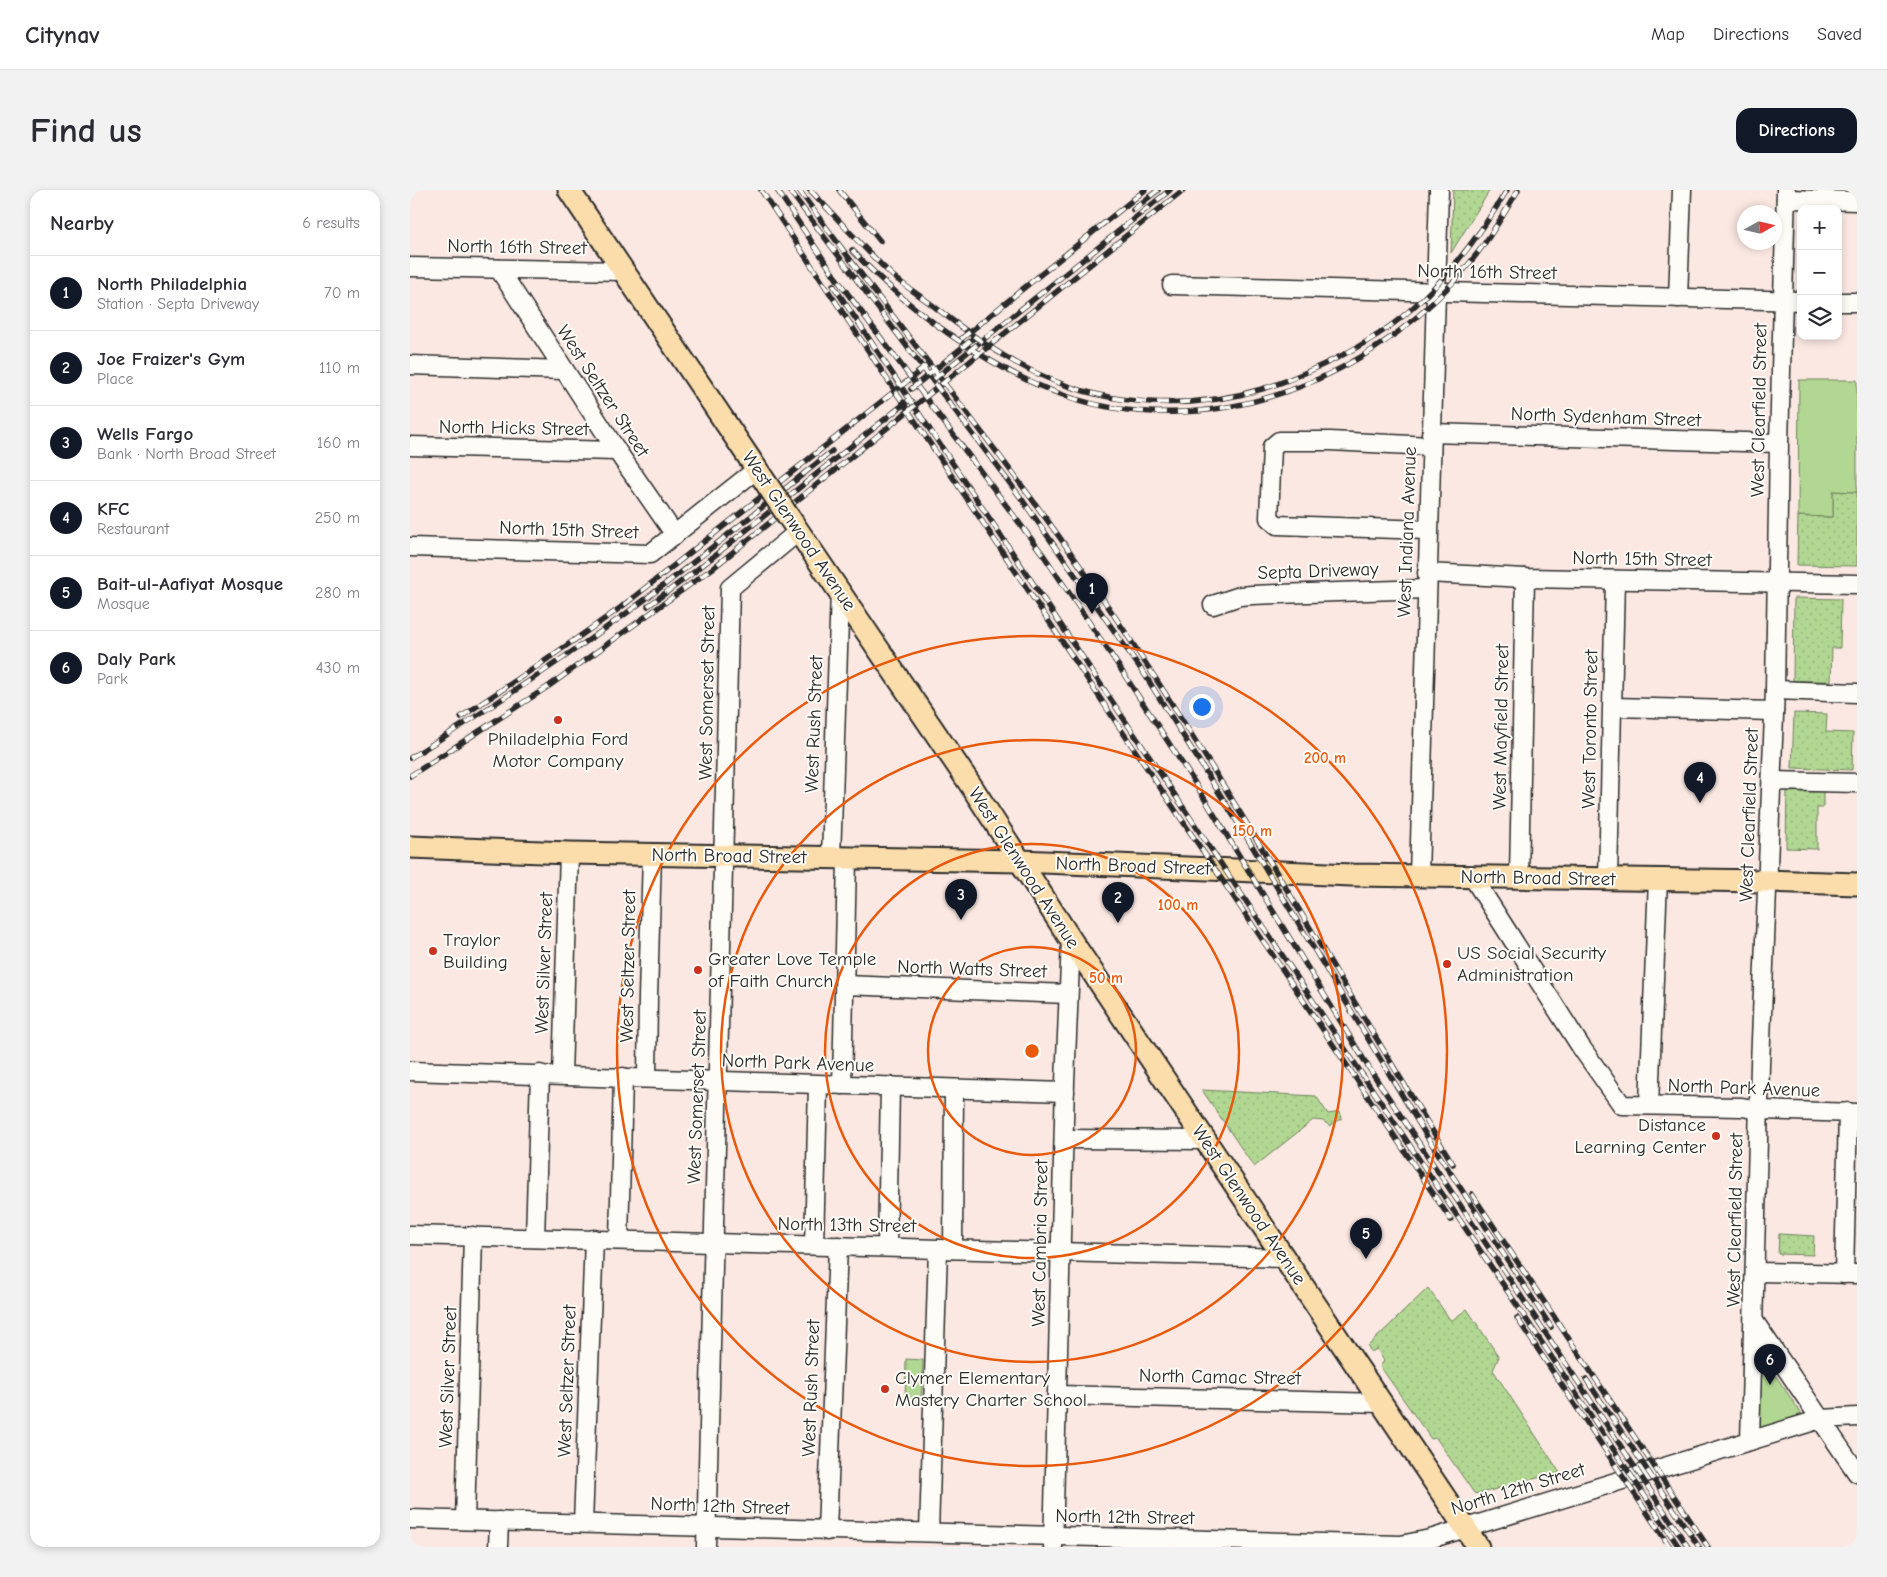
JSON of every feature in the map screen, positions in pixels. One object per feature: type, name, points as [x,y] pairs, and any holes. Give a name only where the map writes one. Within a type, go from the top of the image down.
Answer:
[{"type":"main road","name":"West Glenwood Avenue","points":[[569,190],[840,591],[1071,940],[1478,1547]]},
{"type":"main road","name":"North Broad Street","points":[[410,847],[568,853],[1020,861],[1337,874],[1857,884]]},
{"type":"street","name":"West Indiana Avenue","points":[[1419,876],[1439,190]]},
{"type":"street","points":[[1678,298],[1682,190]]},
{"type":"street","points":[[1786,194],[1857,201]]},
{"type":"street","name":"West Clearfield Street","points":[[1750,1441],[1759,1110],[1775,690],[1779,443],[1792,301],[1786,194]]},
{"type":"street","name":"North 16th Street","points":[[410,266],[623,270]]},
{"type":"street","name":"West Seltzer Street","points":[[498,269],[617,451],[675,535]]},
{"type":"street","name":"North 16th Street","points":[[1172,285],[1792,301]]},
{"type":"street","points":[[1842,302],[1857,302]]},
{"type":"street","points":[[410,365],[564,370]]},
{"type":"street","name":"North Sydenham Street","points":[[1428,530],[1277,525],[1269,518],[1272,447],[1279,441],[1431,439],[1779,443]]},
{"type":"street","name":"North Hicks Street","points":[[410,446],[617,451]]},
{"type":"street","name":"North 15th Street","points":[[410,547],[650,554],[762,477]]},
{"type":"street","name":"West Somerset Street","points":[[706,1547],[730,588],[793,524]]},
{"type":"street","name":"North 15th Street","points":[[1427,581],[1525,578],[1857,584]]},
{"type":"street","name":"West Mayfield Street","points":[[1519,877],[1525,578]]},
{"type":"street","name":"West Toronto Street","points":[[1608,879],[1615,580]]},
{"type":"street","name":"Septa Driveway","points":[[1212,605],[1240,596],[1427,581]]},
{"type":"street","name":"West Rush Street","points":[[840,591],[839,859],[845,985],[842,1085]]},
{"type":"street","points":[[1775,690],[1857,693]]},
{"type":"street","points":[[1613,707],[1774,710]]},
{"type":"street","points":[[1772,781],[1857,783]]},
{"type":"street","name":"West Silver Street","points":[[562,1075],[568,853]]},
{"type":"street","name":"West Seltzer Street","points":[[647,1078],[652,854]]},
{"type":"street","name":"North Park Avenue","points":[[1472,876],[1600,1076],[1622,1105],[1742,1107],[1759,1110],[1852,1112]]},
{"type":"street","points":[[1649,1106],[1658,879]]},
{"type":"street","name":"West Cambria Street","points":[[1053,1541],[1071,940]]},
{"type":"street","name":"North Watts Street","points":[[845,985],[1068,994]]},
{"type":"street","name":"North Park Avenue","points":[[410,1071],[1065,1092]]},
{"type":"street","points":[[535,1238],[540,1074]]},
{"type":"street","points":[[618,1240],[623,1077]]},
{"type":"street","points":[[814,1245],[818,1085]]},
{"type":"street","points":[[887,1247],[890,1087]]},
{"type":"street","points":[[929,1532],[954,1088]]},
{"type":"street","points":[[1755,1272],[1851,1274],[1852,1112]]},
{"type":"street","points":[[1064,1139],[1205,1140]]},
{"type":"street","name":"North 13th Street","points":[[410,1235],[887,1247],[1061,1254],[1284,1258]]},
{"type":"street","name":"West Silver Street","points":[[465,1520],[473,1236]]},
{"type":"street","name":"West Seltzer Street","points":[[583,1524],[594,1240]]},
{"type":"street","name":"West Rush Street","points":[[827,1531],[838,1246]]},
{"type":"street","points":[[1754,1321],[1857,1473]]},
{"type":"street","name":"North Camac Street","points":[[1058,1394],[1380,1403]]},
{"type":"street","points":[[1821,1419],[1857,1417]]},
{"type":"street","name":"North 12th Street","points":[[410,1518],[827,1531],[929,1532],[1053,1541],[1401,1546],[1430,1539],[1821,1419]]},
{"type":"street","points":[[498,1547],[499,1521]]},
{"type":"green space","points":[[1453,190],[1490,190],[1451,253]]},
{"type":"green space","points":[[1799,380],[1857,380],[1857,492],[1833,491],[1833,517],[1798,516]]},
{"type":"green space","points":[[1833,491],[1857,492],[1857,566],[1797,565],[1798,516],[1833,517]]},
{"type":"green space","points":[[1794,598],[1841,599],[1840,648],[1832,648],[1831,681],[1793,681]]},
{"type":"green space","points":[[1794,713],[1827,714],[1826,732],[1853,733],[1852,770],[1792,768]]},
{"type":"green space","points":[[1787,786],[1823,787],[1823,808],[1817,808],[1817,849],[1786,848]]},
{"type":"green space","points":[[1202,1090],[1316,1096],[1328,1114],[1340,1112],[1342,1118],[1330,1126],[1323,1121],[1313,1120],[1254,1167]]},
{"type":"green space","points":[[1779,1234],[1814,1236],[1813,1255],[1778,1254]]},
{"type":"green space","points":[[1428,1288],[1451,1321],[1467,1309],[1499,1357],[1493,1370],[1560,1473],[1478,1494],[1474,1493],[1436,1438],[1431,1439],[1380,1366],[1384,1361],[1377,1349],[1371,1352],[1368,1346]]},
{"type":"green space","points":[[1759,1351],[1805,1419],[1755,1436]]},
{"type":"green space","points":[[906,1359],[923,1360],[921,1403],[905,1403]]},
{"type":"railway","points":[[761,190],[1451,1220]]},
{"type":"railway","points":[[777,190],[836,278],[1044,556],[1116,662],[1193,780],[1369,1068],[1688,1547]]},
{"type":"railway","points":[[789,190],[1021,498],[1145,675],[1243,831],[1426,1135],[1551,1327]]},
{"type":"railway","points":[[799,190],[1031,498],[1105,602],[1239,811],[1453,1164]]},
{"type":"railway","points":[[810,190],[893,276],[972,335],[1000,353],[1030,370],[1071,387],[1125,400],[1152,402],[1208,400],[1262,389],[1307,372],[1362,344],[1400,319],[1437,285],[1486,223],[1507,190]]},
{"type":"railway","points":[[839,190],[880,241]]},
{"type":"railway","points":[[961,339],[1145,190]]},
{"type":"railway","points":[[1133,210],[1158,190]]},
{"type":"railway","points":[[934,379],[1170,190]]},
{"type":"railway","points":[[410,776],[549,686],[713,568],[1183,190]]},
{"type":"railway","points":[[852,250],[898,294],[924,315],[979,354],[1008,371],[1066,396],[1119,409],[1172,412],[1225,407],[1278,394],[1328,375],[1375,348],[1418,316],[1456,279],[1490,236],[1518,190]]},
{"type":"railway","points":[[833,285],[1679,1547]]},
{"type":"railway","points":[[911,389],[975,337]]},
{"type":"railway","points":[[461,717],[620,608],[929,364]]},
{"type":"railway","points":[[648,606],[694,572],[909,400]]},
{"type":"railway","points":[[410,758],[518,688],[624,615],[703,555],[832,451]]},
{"type":"railway","points":[[1472,1194],[1708,1547]]},
{"type":"railway","points":[[1517,1318],[1670,1547]]},
{"type":"railway","points":[[1586,1379],[1699,1547]]},
{"type":"place","name":"North Philadelphia","points":[[1092,614]]},
{"type":"place","name":"Philadelphia Ford Motor Company","points":[[558,720]]},
{"type":"place","name":"KFC","points":[[1700,803]]},
{"type":"place","name":"Wells Fargo","points":[[961,920]]},
{"type":"place","name":"Joe Fraizer's Gym","points":[[1118,923]]},
{"type":"place","name":"Traylor Building","points":[[433,951]]},
{"type":"place","name":"US Social Security Administration","points":[[1447,964]]},
{"type":"place","name":"Greater Love Temple of Faith Church","points":[[698,970]]},
{"type":"place","name":"Distance Learning Center","points":[[1716,1136]]},
{"type":"place","name":"Bait-ul-Aafiyat Mosque","points":[[1366,1259]]},
{"type":"place","name":"Daly Park","points":[[1770,1385]]},
{"type":"place","name":"Clymer Elementary Mastery Charter School","points":[[885,1389]]}]
